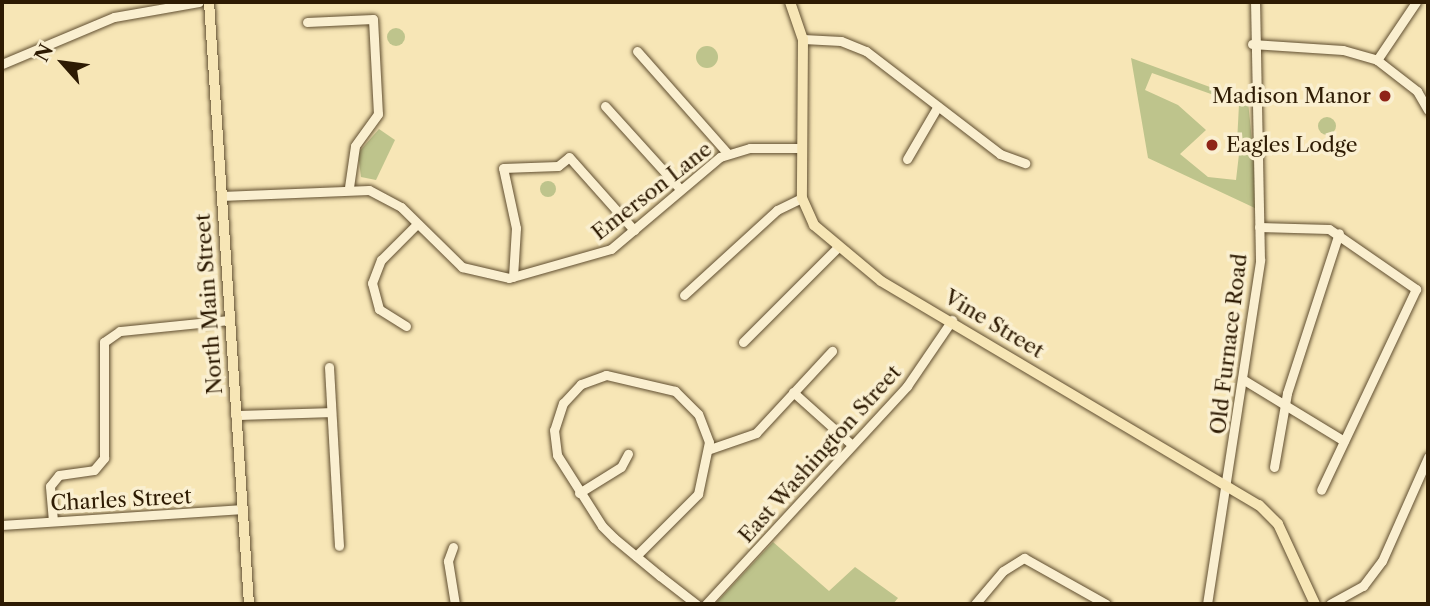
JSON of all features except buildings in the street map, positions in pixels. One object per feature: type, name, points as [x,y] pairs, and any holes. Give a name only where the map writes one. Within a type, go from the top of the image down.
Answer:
[{"type":"main road","name":"North Main Street","points":[[209,2],[249,604]]},
{"type":"main road","name":"Vine Street","points":[[792,2],[803,39],[802,198],[814,225],[836,248],[1227,486],[1278,524],[1315,604]]},
{"type":"street","points":[[2,64],[114,17],[199,2]]},
{"type":"street","name":"Old Furnace Road","points":[[1208,604],[1244,380],[1259,227],[1252,44],[1255,2]]},
{"type":"street","points":[[1377,60],[1416,2]]},
{"type":"street","points":[[307,22],[373,19],[378,114],[355,146],[349,187]]},
{"type":"street","points":[[803,39],[862,48],[1000,154],[1025,163]]},
{"type":"street","points":[[1252,44],[1343,50],[1377,60],[1417,91],[1428,110]]},
{"type":"street","points":[[637,51],[727,154]]},
{"type":"street","points":[[605,106],[680,190]]},
{"type":"street","points":[[907,159],[937,106]]},
{"type":"street","name":"Emerson Lane","points":[[221,195],[349,187],[385,196],[471,272],[513,278],[600,255],[727,154],[802,148]]},
{"type":"street","points":[[513,278],[516,228],[503,168],[558,166],[569,157],[634,230]]},
{"type":"street","points":[[684,295],[777,210],[802,198]]},
{"type":"street","points":[[406,326],[379,309],[372,283],[381,260],[417,224]]},
{"type":"street","points":[[1259,227],[1299,225],[1339,233],[1416,289],[1321,490]]},
{"type":"street","points":[[1274,467],[1287,404],[1339,233]]},
{"type":"street","points":[[743,342],[836,248]]},
{"type":"street","points":[[52,521],[50,486],[59,475],[94,470],[104,458],[104,342],[120,331],[229,320]]},
{"type":"street","name":"East Washington Street","points":[[706,604],[913,379],[952,320]]},
{"type":"street","points":[[710,449],[755,434],[832,351]]},
{"type":"street","points":[[329,367],[329,412],[339,546]]},
{"type":"street","points":[[636,556],[695,499],[710,449],[698,414],[675,391],[623,374],[597,377],[569,395],[555,426],[557,455],[601,526],[636,556],[696,604]]},
{"type":"street","points":[[1244,380],[1344,441]]},
{"type":"street","points":[[793,392],[852,445]]},
{"type":"street","points":[[235,415],[329,412]]},
{"type":"street","points":[[579,493],[621,467],[628,454]]},
{"type":"street","points":[[1330,604],[1363,586],[1382,561],[1428,457]]},
{"type":"street","name":"Charles Street","points":[[2,525],[242,509]]},
{"type":"street","points":[[453,547],[448,562],[455,604]]},
{"type":"street","points":[[975,604],[1024,558],[1106,604]]},
{"type":"street","points":[[237,604],[249,604]]},
{"type":"green space","points":[[396,28],[402,31],[405,37],[402,43],[396,46],[390,43],[387,37],[390,31]]},
{"type":"green space","points":[[707,46],[715,49],[718,57],[715,65],[707,68],[699,65],[696,57],[699,49]]},
{"type":"green space","points":[[1131,58],[1248,101],[1252,141],[1237,143],[1239,104],[1152,73],[1145,90],[1178,105],[1206,130],[1180,154],[1208,177],[1236,180],[1239,154],[1253,153],[1257,209],[1148,158]]},
{"type":"green space","points":[[1323,117],[1331,117],[1336,126],[1334,133],[1323,135],[1318,130],[1318,122]]},
{"type":"green space","points":[[379,129],[395,140],[376,180],[361,177],[358,153]]},
{"type":"green space","points":[[548,181],[554,183],[554,195],[548,197],[542,195],[540,189],[542,183]]},
{"type":"green space","points":[[773,542],[829,591],[855,567],[898,598],[893,604],[715,604]]},
{"type":"place","name":"Madison Manor","points":[[1385,96]]},
{"type":"place","name":"Eagles Lodge","points":[[1212,145]]}]
